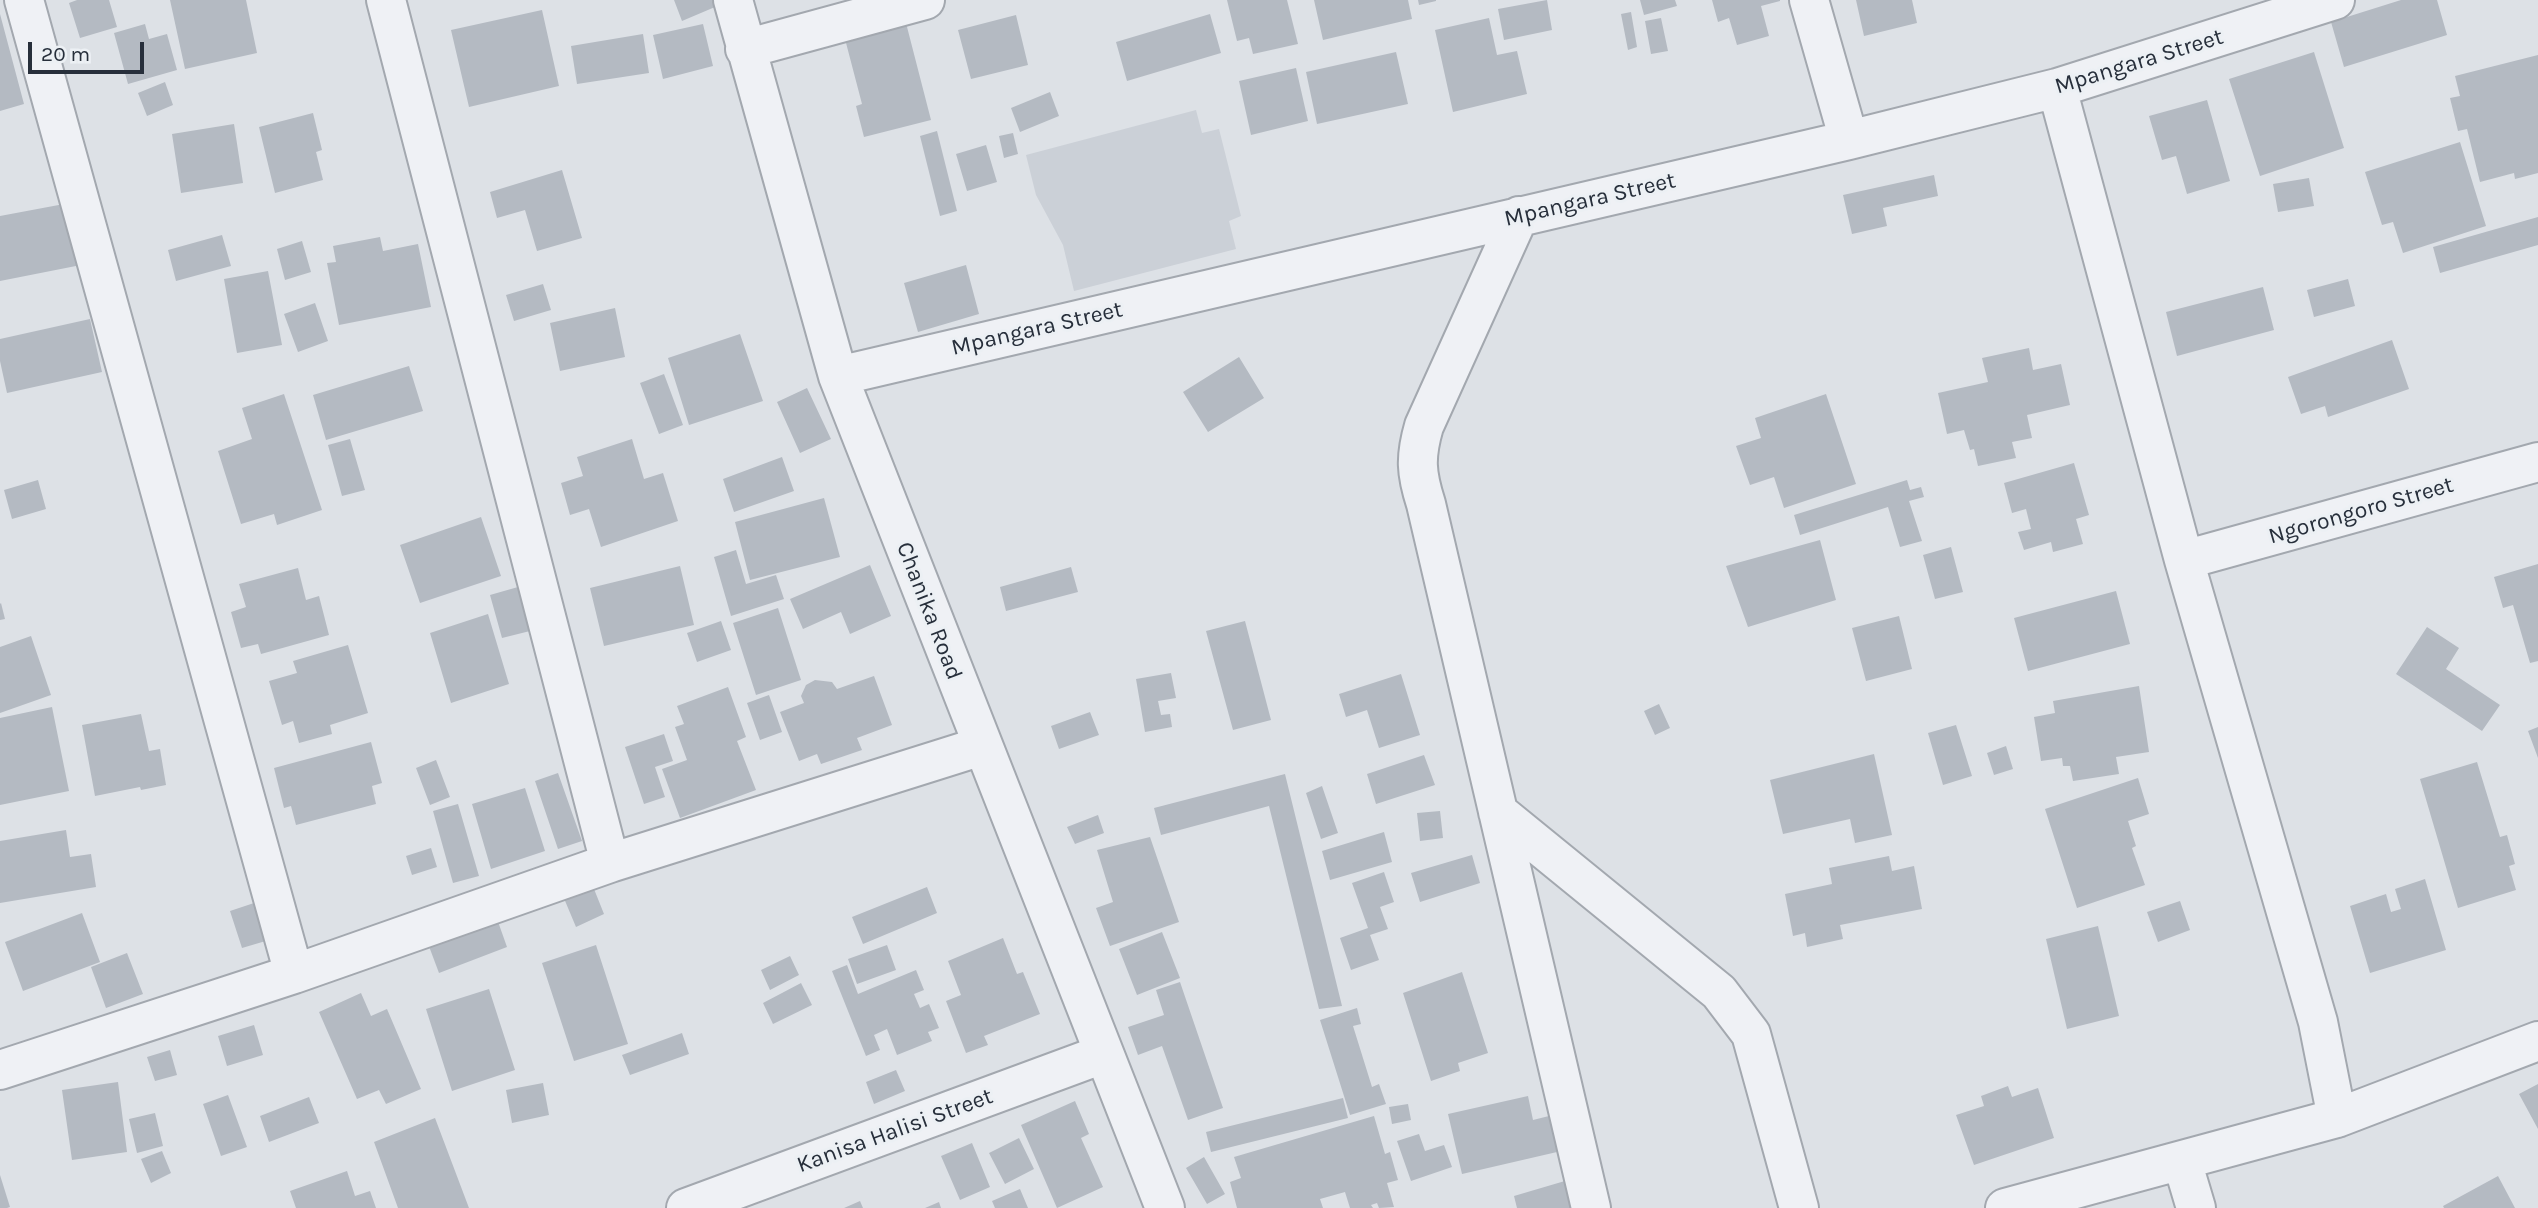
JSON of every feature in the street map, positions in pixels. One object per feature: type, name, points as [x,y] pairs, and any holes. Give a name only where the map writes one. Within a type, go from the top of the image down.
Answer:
[{"type":"street","points":[[24,0],[294,974]]},
{"type":"street","points":[[386,0],[610,863]]},
{"type":"street","name":"Chanika Road","points":[[733,0],[838,376],[1165,1208]]},
{"type":"street","points":[[745,49],[925,0]]},
{"type":"street","points":[[1809,0],[1849,140]]},
{"type":"street","name":"Mpangara Street","points":[[838,376],[1849,140],[2057,88],[2335,0]]},
{"type":"street","points":[[2057,88],[2184,560],[2318,1022],[2337,1118]]},
{"type":"street","points":[[1519,216],[1439,391],[1417,452],[1418,478],[1591,1208]]},
{"type":"street","name":"Ngorongoro Street","points":[[2184,560],[2538,462]]},
{"type":"street","points":[[0,1070],[294,974],[610,863],[982,746]]},
{"type":"street","points":[[1498,812],[1719,992],[1751,1034],[1799,1208]]},
{"type":"street","points":[[2005,1208],[2337,1118],[2538,1041]]},
{"type":"street","name":"Kanisa Halisi Street","points":[[687,1208],[1103,1054]]},
{"type":"street","points":[[2182,1161],[2196,1208]]},
{"type":"shaded area","points":[[1196,110],[1202,133],[1219,129],[1241,216],[1229,221],[1236,249],[1074,291],[1063,245],[1036,195],[1026,155]]},
{"type":"building","points":[[77,0],[109,0],[117,27],[80,38],[69,3]]},
{"type":"building","points":[[170,0],[246,0],[257,53],[185,69]]},
{"type":"building","points":[[674,0],[712,0],[715,7],[682,21]]},
{"type":"building","points":[[1227,0],[1287,0],[1298,44],[1253,54],[1249,38],[1237,41]]},
{"type":"building","points":[[1314,0],[1408,0],[1412,19],[1323,40]]},
{"type":"building","points":[[1418,0],[1436,0],[1436,1],[1419,5]]},
{"type":"building","points":[[1547,0],[1552,30],[1504,40],[1498,9]]},
{"type":"building","points":[[1640,0],[1675,0],[1677,6],[1644,15]]},
{"type":"building","points":[[1712,0],[1780,1],[1761,6],[1769,36],[1737,45],[1729,18],[1718,22]]},
{"type":"building","points":[[1856,0],[1912,0],[1917,23],[1864,36]]},
{"type":"building","points":[[2401,0],[2437,0],[2447,35],[2344,67],[2331,22]]},
{"type":"building","points":[[542,10],[559,86],[469,107],[451,30]]},
{"type":"building","points":[[1631,12],[1637,47],[1628,50],[1621,14]]},
{"type":"building","points":[[0,14],[24,104],[0,111]]},
{"type":"building","points":[[1210,14],[1221,53],[1127,81],[1116,42]]},
{"type":"building","points":[[1016,15],[1028,65],[971,79],[958,30]]},
{"type":"building","points":[[1489,18],[1497,55],[1517,51],[1527,94],[1453,112],[1435,30]]},
{"type":"building","points":[[1661,18],[1668,51],[1651,54],[1645,21]]},
{"type":"building","points":[[906,23],[931,120],[864,137],[856,106],[862,104],[845,39]]},
{"type":"building","points":[[145,24],[149,39],[167,34],[177,70],[128,84],[114,33]]},
{"type":"building","points":[[703,24],[713,66],[663,79],[653,35]]},
{"type":"building","points":[[643,34],[649,73],[577,84],[571,46]]},
{"type":"building","points":[[1396,52],[1408,104],[1317,124],[1306,72]]},
{"type":"building","points":[[2314,52],[2344,148],[2260,176],[2229,79]]},
{"type":"building","points":[[2538,55],[2538,173],[2515,179],[2514,173],[2480,182],[2467,129],[2458,131],[2450,98],[2460,96],[2455,76]]},
{"type":"building","points":[[1296,68],[1308,121],[1251,135],[1239,81]]},
{"type":"building","points":[[165,82],[173,105],[147,116],[138,93]]},
{"type":"building","points":[[1050,92],[1059,116],[1020,132],[1011,108]]},
{"type":"building","points":[[2207,100],[2230,181],[2187,194],[2176,156],[2162,160],[2149,116]]},
{"type":"building","points":[[313,113],[322,150],[316,152],[323,180],[275,193],[259,127]]},
{"type":"building","points":[[234,124],[243,183],[181,193],[172,134]]},
{"type":"building","points":[[937,131],[957,211],[940,216],[920,136]]},
{"type":"building","points":[[1013,133],[1018,154],[1004,158],[999,136]]},
{"type":"building","points":[[2460,142],[2486,226],[2403,253],[2393,222],[2382,225],[2365,172]]},
{"type":"building","points":[[986,145],[997,182],[967,191],[956,154]]},
{"type":"building","points":[[562,170],[582,238],[537,251],[525,210],[497,218],[490,192]]},
{"type":"building","points":[[1934,175],[1938,196],[1883,208],[1887,226],[1852,234],[1843,195]]},
{"type":"building","points":[[2309,178],[2314,206],[2278,212],[2273,184]]},
{"type":"building","points":[[64,204],[86,264],[0,281],[0,216]]},
{"type":"building","points":[[2538,217],[2538,245],[2440,273],[2433,247]]},
{"type":"building","points":[[222,235],[231,266],[176,281],[168,250]]},
{"type":"building","points":[[380,237],[383,251],[418,244],[431,307],[339,325],[327,263],[336,262],[333,246]]},
{"type":"building","points":[[302,241],[311,272],[285,280],[277,249]]},
{"type":"building","points":[[966,265],[979,314],[918,332],[904,283]]},
{"type":"building","points":[[268,271],[282,345],[237,353],[224,279]]},
{"type":"building","points":[[2348,279],[2355,306],[2314,317],[2307,290]]},
{"type":"building","points":[[543,284],[551,310],[514,321],[506,295]]},
{"type":"building","points":[[2263,287],[2274,330],[2177,356],[2166,312]]},
{"type":"building","points":[[315,303],[328,341],[298,352],[284,314]]},
{"type":"building","points":[[615,308],[625,357],[560,371],[550,323]]},
{"type":"building","points":[[90,319],[102,372],[7,393],[0,361],[0,339]]},
{"type":"building","points":[[740,334],[763,401],[689,425],[668,358]]},
{"type":"building","points":[[2392,340],[2409,389],[2328,417],[2325,406],[2301,414],[2288,377]]},
{"type":"building","points":[[2029,348],[2033,370],[2061,364],[2070,405],[2027,415],[2032,438],[2012,442],[2016,458],[1978,466],[1974,449],[1970,450],[1964,430],[1947,434],[1938,393],[1988,382],[1982,358]]},
{"type":"building","points":[[1239,357],[1264,398],[1208,432],[1183,392]]},
{"type":"building","points":[[409,366],[423,411],[326,440],[313,395]]},
{"type":"building","points":[[664,374],[683,425],[659,434],[640,383]]},
{"type":"building","points":[[807,388],[831,439],[800,453],[777,402]]},
{"type":"building","points":[[284,394],[322,510],[277,525],[274,514],[241,524],[218,451],[252,439],[242,408]]},
{"type":"building","points":[[1826,394],[1856,484],[1784,508],[1774,477],[1750,485],[1736,446],[1761,438],[1755,418]]},
{"type":"building","points":[[350,439],[365,490],[342,496],[328,445]]},
{"type":"building","points":[[632,439],[644,479],[663,473],[678,521],[601,547],[589,509],[570,515],[561,483],[583,476],[577,457]]},
{"type":"building","points":[[782,457],[794,491],[734,512],[723,479]]},
{"type":"building","points":[[2074,463],[2089,515],[2076,519],[2083,544],[2053,552],[2051,542],[2024,550],[2018,532],[2031,529],[2026,509],[2012,513],[2004,483]]},
{"type":"building","points":[[38,480],[46,509],[12,519],[4,490]]},
{"type":"building","points":[[1907,480],[1910,490],[1921,487],[1924,497],[1909,501],[1922,541],[1900,547],[1888,507],[1800,535],[1794,515]]},
{"type":"building","points":[[824,498],[840,557],[750,580],[735,522]]},
{"type":"building","points":[[481,517],[501,576],[420,603],[400,545]]},
{"type":"building","points":[[1820,540],[1836,600],[1748,627],[1726,566]]},
{"type":"building","points":[[1951,547],[1963,592],[1935,599],[1923,555]]},
{"type":"building","points":[[736,550],[746,584],[776,575],[784,599],[731,616],[714,557]]},
{"type":"building","points":[[2538,564],[2538,661],[2530,663],[2513,605],[2503,608],[2494,577]]},
{"type":"building","points":[[870,565],[891,616],[850,634],[841,612],[803,629],[790,599]]},
{"type":"building","points":[[680,566],[694,625],[604,646],[590,588]]},
{"type":"building","points":[[1071,567],[1078,592],[1006,611],[1000,587]]},
{"type":"building","points":[[298,568],[306,600],[319,596],[329,635],[261,654],[258,644],[241,648],[231,612],[246,607],[239,584]]},
{"type":"building","points":[[518,587],[530,631],[502,638],[490,595]]},
{"type":"building","points":[[2116,591],[2130,644],[2028,671],[2014,618]]},
{"type":"building","points":[[0,604],[5,619],[0,620]]},
{"type":"building","points":[[778,608],[801,680],[756,695],[733,623]]},
{"type":"building","points":[[488,614],[509,684],[451,703],[430,633]]},
{"type":"building","points":[[1899,616],[1912,669],[1866,681],[1852,628]]},
{"type":"building","points":[[721,621],[731,650],[697,662],[687,633]]},
{"type":"building","points":[[1245,621],[1271,720],[1233,730],[1206,631]]},
{"type":"building","points":[[2427,627],[2459,648],[2446,669],[2500,705],[2482,731],[2396,674]]},
{"type":"building","points":[[31,636],[51,695],[0,713],[0,647]]},
{"type":"building","points":[[348,645],[368,713],[330,725],[332,734],[299,743],[293,721],[282,725],[269,681],[297,673],[293,661]]},
{"type":"building","points":[[1171,673],[1176,698],[1158,701],[1161,715],[1170,714],[1172,727],[1145,732],[1136,679]]},
{"type":"building","points":[[1401,674],[1420,735],[1379,748],[1367,710],[1346,717],[1339,694]]},
{"type":"building","points":[[874,676],[892,725],[857,738],[862,750],[821,764],[817,754],[799,761],[780,712],[804,703],[801,696],[806,685],[815,680],[832,682],[837,689]]},
{"type":"building","points":[[2139,686],[2149,752],[2116,757],[2119,774],[2073,781],[2070,766],[2063,766],[2062,758],[2041,761],[2034,717],[2055,713],[2053,701]]},
{"type":"building","points":[[728,687],[746,737],[737,741],[756,790],[680,818],[662,769],[687,760],[675,727],[684,724],[677,706]]},
{"type":"building","points":[[769,695],[782,732],[760,740],[747,703]]},
{"type":"building","points":[[1659,704],[1670,728],[1655,735],[1644,711]]},
{"type":"building","points":[[52,707],[69,791],[0,805],[0,718]]},
{"type":"building","points":[[1090,712],[1099,735],[1059,749],[1051,726]]},
{"type":"building","points":[[141,714],[149,751],[160,749],[166,785],[95,796],[82,725]]},
{"type":"building","points":[[1956,725],[1972,776],[1943,785],[1928,733]]},
{"type":"building","points":[[2538,727],[2538,758],[2528,731]]},
{"type":"building","points":[[664,734],[673,761],[655,767],[665,797],[644,804],[625,747]]},
{"type":"building","points":[[371,742],[382,783],[372,786],[376,804],[296,825],[291,806],[284,808],[274,768]]},
{"type":"building","points":[[2006,746],[2013,769],[1994,775],[1987,753]]},
{"type":"building","points":[[1874,754],[1892,835],[1855,843],[1850,819],[1783,834],[1770,780]]},
{"type":"building","points":[[1424,755],[1435,785],[1376,804],[1367,774]]},
{"type":"building","points":[[436,760],[450,797],[430,805],[416,768]]},
{"type":"building","points":[[2477,762],[2500,837],[2507,835],[2515,864],[2509,866],[2516,890],[2458,908],[2420,779]]},
{"type":"building","points":[[558,773],[582,841],[558,849],[535,781]]},
{"type":"building","points":[[1285,774],[1342,1006],[1319,1009],[1269,806],[1161,835],[1154,808]]},
{"type":"building","points":[[2138,778],[2149,814],[2128,821],[2136,846],[2132,848],[2145,885],[2077,908],[2045,809]]},
{"type":"building","points":[[1322,786],[1338,833],[1321,839],[1306,793]]},
{"type":"building","points":[[525,788],[545,851],[491,869],[472,804]]},
{"type":"building","points":[[458,804],[479,876],[453,883],[433,811]]},
{"type":"building","points":[[1440,811],[1443,838],[1420,841],[1417,813]]},
{"type":"building","points":[[1098,815],[1104,833],[1075,844],[1067,827]]},
{"type":"building","points":[[66,830],[70,857],[91,854],[96,887],[0,903],[0,841]]},
{"type":"building","points":[[1384,832],[1392,862],[1330,880],[1322,851]]},
{"type":"building","points":[[1150,837],[1179,922],[1110,946],[1096,908],[1113,902],[1097,850]]},
{"type":"building","points":[[431,848],[437,867],[412,875],[406,856]]},
{"type":"building","points":[[1472,855],[1480,883],[1420,902],[1411,873]]},
{"type":"building","points":[[1889,856],[1892,871],[1914,866],[1922,909],[1840,925],[1843,939],[1807,947],[1805,933],[1793,936],[1785,894],[1832,884],[1829,868]]},
{"type":"building","points":[[1384,872],[1394,902],[1380,907],[1388,929],[1370,935],[1379,960],[1351,970],[1340,938],[1368,928],[1352,883]]},
{"type":"building","points":[[2425,879],[2446,950],[2370,973],[2350,906],[2386,894],[2391,912],[2401,909],[2395,889]]},
{"type":"building","points":[[592,884],[604,914],[576,927],[563,896]]},
{"type":"building","points":[[927,887],[937,913],[863,944],[852,917]]},
{"type":"building","points":[[2180,901],[2190,930],[2158,942],[2147,912]]},
{"type":"building","points":[[257,902],[269,940],[242,948],[230,911]]},
{"type":"building","points":[[82,913],[100,962],[23,991],[5,942]]},
{"type":"building","points":[[496,916],[507,947],[439,973],[427,941]]},
{"type":"building","points":[[2098,926],[2119,1016],[2067,1029],[2046,939]]},
{"type":"building","points":[[1162,932],[1180,978],[1137,995],[1119,949]]},
{"type":"building","points":[[1003,938],[1017,974],[1023,972],[1040,1014],[984,1036],[988,1045],[966,1053],[946,1001],[961,995],[948,961]]},
{"type":"building","points":[[596,945],[628,1044],[574,1061],[542,963]]},
{"type":"building","points":[[887,945],[896,970],[857,984],[848,959]]},
{"type":"building","points":[[127,953],[143,994],[106,1008],[91,967]]},
{"type":"building","points":[[790,956],[799,975],[770,990],[761,970]]},
{"type":"building","points":[[847,965],[858,994],[916,970],[924,990],[914,994],[920,1008],[929,1004],[939,1028],[928,1032],[932,1041],[897,1055],[887,1029],[874,1035],[880,1050],[866,1056],[832,971]]},
{"type":"building","points":[[1462,972],[1488,1053],[1458,1063],[1460,1071],[1431,1081],[1403,993]]},
{"type":"building","points":[[1180,982],[1223,1108],[1188,1120],[1162,1046],[1138,1055],[1128,1027],[1164,1015],[1156,990]]},
{"type":"building","points":[[801,983],[812,1005],[773,1024],[763,1003]]},
{"type":"building","points":[[489,989],[515,1070],[452,1091],[426,1009]]},
{"type":"building","points":[[361,993],[371,1016],[387,1009],[421,1089],[386,1104],[379,1090],[357,1099],[319,1012]]},
{"type":"building","points":[[1357,1008],[1361,1024],[1353,1026],[1372,1087],[1379,1084],[1386,1104],[1350,1115],[1320,1020]]},
{"type":"building","points":[[254,1025],[263,1055],[227,1066],[218,1036]]},
{"type":"building","points":[[682,1033],[689,1054],[630,1075],[622,1055]]},
{"type":"building","points":[[170,1050],[177,1075],[155,1081],[147,1057]]},
{"type":"building","points":[[896,1070],[905,1091],[874,1104],[866,1082]]},
{"type":"building","points":[[118,1082],[127,1152],[72,1160],[62,1090]]},
{"type":"building","points":[[543,1083],[549,1115],[512,1123],[506,1090]]},
{"type":"building","points":[[2538,1084],[2538,1129],[2519,1094]]},
{"type":"building","points":[[2008,1086],[2012,1097],[2038,1088],[2054,1138],[1974,1165],[1956,1115],[1984,1106],[1981,1096]]},
{"type":"building","points":[[228,1095],[247,1147],[221,1156],[203,1104]]},
{"type":"building","points":[[1528,1096],[1533,1120],[1549,1116],[1557,1152],[1462,1174],[1448,1114]]},
{"type":"building","points":[[309,1097],[319,1123],[269,1142],[260,1116]]},
{"type":"building","points":[[1343,1098],[1348,1118],[1211,1152],[1206,1132]]},
{"type":"building","points":[[1075,1101],[1089,1134],[1081,1138],[1103,1187],[1057,1208],[1021,1125]]},
{"type":"building","points":[[1408,1104],[1411,1120],[1392,1124],[1389,1107]]},
{"type":"building","points":[[155,1113],[163,1146],[137,1153],[129,1119]]},
{"type":"building","points":[[1374,1116],[1385,1154],[1390,1152],[1398,1180],[1387,1183],[1394,1207],[1379,1208],[1377,1203],[1371,1205],[1373,1208],[1350,1208],[1345,1192],[1320,1199],[1323,1208],[1237,1208],[1230,1182],[1241,1178],[1234,1157]]},
{"type":"building","points":[[435,1118],[469,1208],[398,1208],[374,1142]]},
{"type":"building","points":[[1419,1134],[1425,1151],[1444,1145],[1452,1167],[1411,1181],[1397,1141]]},
{"type":"building","points":[[1019,1138],[1034,1169],[1005,1184],[989,1153]]},
{"type":"building","points":[[972,1143],[990,1187],[960,1200],[941,1156]]},
{"type":"building","points":[[162,1151],[171,1173],[151,1183],[141,1159]]},
{"type":"building","points":[[1204,1157],[1225,1194],[1207,1204],[1186,1168]]},
{"type":"building","points":[[347,1171],[355,1196],[370,1191],[376,1208],[296,1208],[290,1191]]},
{"type":"building","points":[[0,1175],[10,1207],[7,1208],[0,1208]]},
{"type":"building","points":[[2498,1176],[2515,1208],[2444,1208],[2443,1206]]},
{"type":"building","points":[[1575,1178],[1584,1208],[1517,1208],[1514,1196]]},
{"type":"building","points":[[1020,1189],[1028,1208],[995,1208],[992,1201]]},
{"type":"building","points":[[860,1201],[863,1208],[844,1208]]},
{"type":"building","points":[[939,1202],[941,1208],[925,1208]]}]
